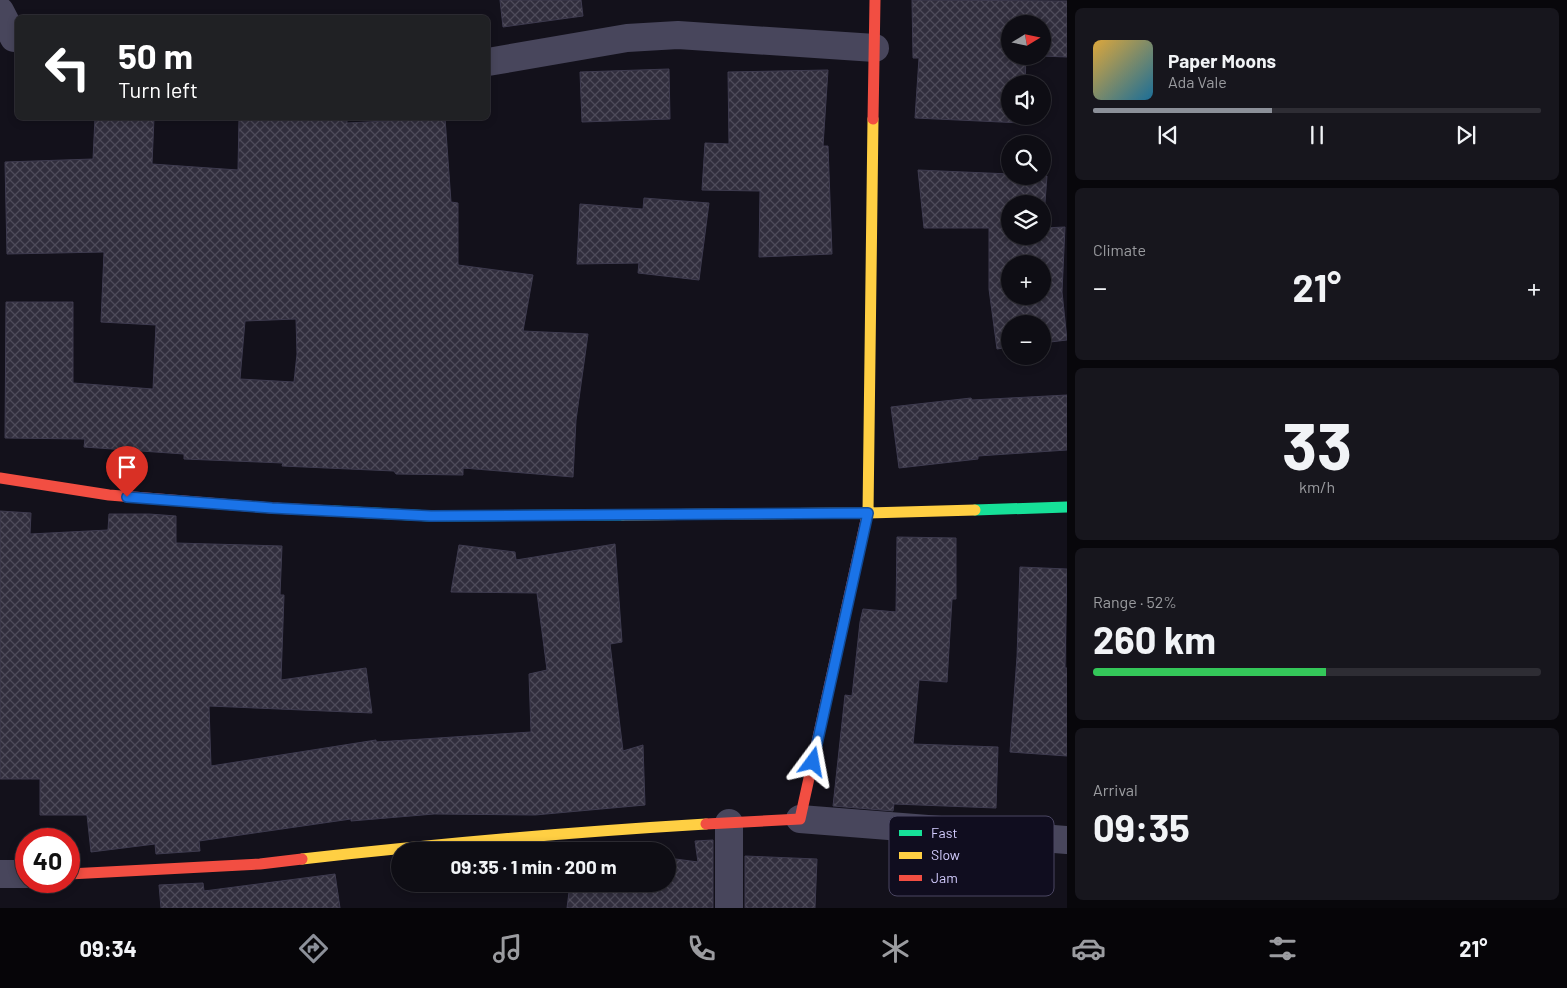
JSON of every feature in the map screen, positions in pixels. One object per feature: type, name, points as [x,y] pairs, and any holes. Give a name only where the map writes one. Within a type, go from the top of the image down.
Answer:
[{"type":"street","points":[[800,819],[868,513],[875,0]]},
{"type":"street","points":[[0,11],[14,38]]},
{"type":"street","points":[[490,62],[626,38],[678,35],[875,48]]},
{"type":"street","points":[[0,478],[109,495],[272,508],[431,516],[868,513],[1067,507]]},
{"type":"street","points":[[80,873],[260,864],[429,845],[639,828],[800,819],[889,826]]},
{"type":"street","points":[[729,823],[729,908]]},
{"type":"street","points":[[1054,839],[1067,840]]},
{"type":"street","points":[[0,874],[15,874]]},
{"type":"building","points":[[500,0],[581,0],[583,16],[503,27]]},
{"type":"building","points":[[912,0],[1067,1],[1067,57],[1051,56],[1051,15],[1001,15],[1001,65],[1026,65],[1025,75],[1001,75],[1001,122],[915,118],[919,58],[913,58]]},
{"type":"building","points":[[669,69],[670,119],[582,122],[580,72]]},
{"type":"building","points":[[828,70],[823,146],[828,146],[832,254],[759,257],[760,191],[702,190],[705,143],[729,144],[728,72]]},
{"type":"building","points":[[95,120],[154,120],[152,164],[238,170],[239,120],[347,120],[347,123],[445,120],[451,202],[458,203],[458,265],[533,275],[523,331],[588,334],[576,420],[573,477],[463,468],[463,475],[396,474],[394,471],[282,466],[283,463],[184,459],[184,454],[84,447],[85,439],[5,438],[6,302],[73,302],[73,383],[153,389],[156,325],[101,322],[104,252],[7,254],[5,162],[93,159]],"holes":[[[296,319],[297,354],[294,382],[240,379],[245,321]]]},
{"type":"building","points":[[918,170],[1001,174],[1001,185],[1046,185],[1046,195],[1001,195],[1001,245],[1051,245],[1051,228],[1065,227],[1062,292],[1067,340],[1051,342],[1051,315],[1001,315],[1001,348],[997,349],[989,289],[989,228],[924,228]]},
{"type":"building","points":[[644,198],[709,203],[699,280],[638,273],[639,263],[577,264],[580,204],[643,209]]},
{"type":"building","points":[[1067,395],[1067,450],[978,456],[978,459],[899,468],[891,407],[971,398],[972,400]]},
{"type":"building","points":[[0,511],[31,513],[30,534],[108,530],[109,514],[149,514],[176,516],[176,543],[282,546],[280,595],[284,595],[281,680],[366,668],[372,713],[209,706],[211,766],[376,740],[376,742],[531,732],[529,674],[547,670],[537,593],[451,592],[459,545],[515,552],[516,560],[615,544],[622,642],[610,644],[623,751],[643,745],[645,805],[535,815],[434,814],[351,821],[351,819],[199,841],[200,851],[156,854],[155,844],[91,852],[87,815],[40,815],[40,779],[0,779]]},
{"type":"building","points":[[897,537],[956,538],[956,599],[952,599],[947,682],[919,680],[913,744],[998,747],[996,808],[894,804],[893,811],[833,806],[845,695],[852,696],[863,609],[896,612]]},
{"type":"building","points":[[1020,567],[1067,569],[1065,668],[1067,668],[1067,756],[1010,752],[1017,657]]},
{"type":"building","points":[[713,840],[713,908],[567,908],[569,892],[676,892],[676,859],[698,862],[695,841]]},
{"type":"building","points":[[745,856],[817,859],[815,908],[745,908]]},
{"type":"building","points":[[335,874],[340,908],[161,908],[159,885],[203,883],[204,891]]},
{"type":"traffic: fast","points":[[975,510],[1067,507]]},
{"type":"traffic: fast","points":[[334,511],[431,516],[623,515]]},
{"type":"traffic: slow","points":[[866,520],[868,513],[873,119]]},
{"type":"traffic: slow","points":[[623,515],[975,510]]},
{"type":"traffic: slow","points":[[302,859],[504,839],[706,824]]},
{"type":"traffic: jam","points":[[873,119],[875,0]]},
{"type":"traffic: jam","points":[[0,478],[109,495],[334,511]]},
{"type":"traffic: jam","points":[[706,824],[800,819],[866,520]]},
{"type":"traffic: jam","points":[[80,873],[260,864],[302,859]]},
{"type":"route","points":[[127,497],[272,508],[431,516],[868,513],[813,762]]}]
